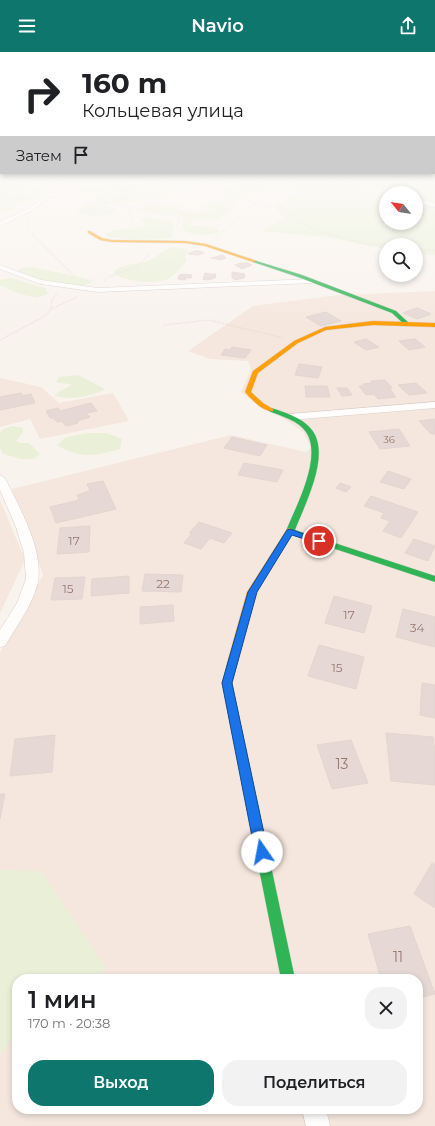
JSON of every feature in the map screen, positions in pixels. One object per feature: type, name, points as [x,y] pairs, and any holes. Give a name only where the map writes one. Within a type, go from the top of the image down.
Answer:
[{"type":"street","points":[[89,232],[101,239],[112,241],[185,242],[208,246],[312,281],[394,312],[407,324]]},
{"type":"street","points":[[0,267],[28,279],[62,286],[117,290],[312,281]]},
{"type":"street","points":[[287,974],[227,683],[252,592],[290,532],[314,468],[316,446],[310,431],[290,417],[262,404],[248,392],[254,372],[296,342],[325,329],[373,323],[435,325]]},
{"type":"street","points":[[290,417],[435,405]]},
{"type":"street","points":[[0,478],[18,517],[30,554],[32,580],[19,611],[0,642]]},
{"type":"street","points":[[290,532],[435,579]]},
{"type":"street","points":[[315,1114],[318,1126]]},
{"type":"path","points":[[28,224],[27,229],[77,279],[62,286],[52,300],[51,308]]},
{"type":"path","points":[[125,232],[130,224]]},
{"type":"path","points":[[178,224],[177,228],[185,242]]},
{"type":"path","points":[[208,246],[232,224]]},
{"type":"path","points":[[300,224],[345,240],[369,245],[379,245]]},
{"type":"path","points":[[423,249],[435,250]]},
{"type":"path","points":[[0,340],[45,316]]},
{"type":"path","points":[[164,326],[209,320],[296,342]]},
{"type":"shaded area","points":[[435,291],[435,1126],[0,1126],[0,652],[43,575],[12,489],[231,435],[306,452],[311,448],[303,432],[286,420],[259,406],[241,392],[251,369],[248,361],[210,359],[188,351],[253,306],[339,295]]},
{"type":"shaded area","points":[[0,378],[41,387],[59,403],[113,393],[129,421],[40,439],[30,419],[0,427]]},
{"type":"shaded area","points":[[0,500],[25,560],[0,613]]},
{"type":"green space","points":[[145,224],[173,224],[172,238],[135,240],[107,237],[105,234],[114,230],[141,228]]},
{"type":"green space","points":[[182,224],[191,224],[213,227],[220,231],[211,235],[195,235],[181,229]]},
{"type":"green space","points":[[274,224],[379,224],[379,230],[423,230],[423,224],[435,224],[435,255],[423,254],[423,238],[379,238],[379,248],[326,237],[261,231]]},
{"type":"green space","points":[[172,247],[189,250],[185,256],[187,260],[170,278],[149,282],[124,278],[113,272],[121,267],[146,262],[153,259],[164,250]]},
{"type":"green space","points":[[32,267],[92,280],[92,282],[85,285],[67,285],[20,273],[18,270]]},
{"type":"green space","points":[[11,278],[45,288],[48,294],[37,298],[17,293],[0,285],[0,280]]},
{"type":"green space","points":[[78,375],[105,389],[80,397],[67,398],[54,396],[72,385],[56,382],[59,377]]},
{"type":"green space","points":[[12,426],[23,428],[23,433],[16,441],[20,443],[29,443],[40,454],[34,459],[21,459],[3,454],[0,448],[0,432],[3,429]]},
{"type":"green space","points":[[88,433],[107,433],[122,439],[120,449],[95,455],[88,455],[72,453],[57,445],[66,437]]},
{"type":"green space","points":[[0,870],[41,871],[106,968],[102,974],[12,974],[12,1039],[0,1055]]},
{"type":"building","points":[[194,251],[204,253],[198,255],[188,254]]},
{"type":"building","points":[[223,255],[226,258],[221,260],[211,258]]},
{"type":"building","points":[[248,263],[252,265],[242,269],[235,265]]},
{"type":"building","points":[[232,272],[245,274],[244,278],[234,280],[235,278],[232,278]]},
{"type":"building","points":[[205,273],[216,274],[215,278],[207,280],[203,279]]},
{"type":"building","points":[[179,275],[192,275],[191,278],[186,278],[185,280],[178,279]]},
{"type":"building","points":[[417,308],[431,314],[417,319],[403,313]]},
{"type":"building","points":[[326,312],[341,321],[321,326],[306,317]]},
{"type":"building","points":[[366,339],[379,347],[366,350],[354,342]]},
{"type":"building","points":[[415,339],[425,347],[409,350],[399,341]]},
{"type":"building","points":[[232,347],[251,350],[245,358],[221,355],[225,349],[230,350]]},
{"type":"building","points":[[299,364],[322,367],[318,378],[295,375]]},
{"type":"building","points":[[385,380],[392,388],[389,388],[396,397],[378,399],[374,394],[366,395],[359,386],[372,383],[371,381]]},
{"type":"building","points":[[416,383],[427,393],[409,395],[398,385]]},
{"type":"building","points":[[305,386],[327,386],[330,397],[306,397]]},
{"type":"building","points":[[337,388],[347,388],[352,395],[342,396]]},
{"type":"building","points":[[21,393],[23,396],[31,394],[35,403],[0,410],[0,397]]},
{"type":"building","points":[[91,403],[97,411],[86,413],[90,417],[77,421],[78,423],[66,426],[62,421],[57,422],[54,418],[50,418],[46,411],[58,408],[60,411]]},
{"type":"building","points":[[435,419],[435,434],[431,434],[419,421]]},
{"type":"building","points":[[399,429],[410,446],[380,449],[369,432]]},
{"type":"building","points":[[232,437],[267,445],[260,456],[224,448]]},
{"type":"building","points":[[244,463],[283,470],[277,482],[238,475]]},
{"type":"building","points":[[388,471],[411,479],[404,489],[380,482]]},
{"type":"building","points":[[103,481],[116,509],[56,523],[50,507],[79,500],[77,495],[90,491],[87,484]]},
{"type":"building","points":[[340,483],[351,487],[346,492],[336,488]]},
{"type":"building","points":[[371,496],[418,512],[401,538],[383,531],[390,521],[381,518],[384,513],[364,506]]},
{"type":"building","points":[[199,522],[232,533],[224,543],[210,538],[201,549],[184,543],[192,533],[189,533]]},
{"type":"building","points":[[90,526],[89,552],[57,554],[60,528]]},
{"type":"building","points":[[414,539],[435,546],[428,561],[405,553]]},
{"type":"building","points":[[145,574],[183,575],[181,592],[142,591]]},
{"type":"building","points":[[129,576],[129,593],[91,596],[92,579]]},
{"type":"building","points":[[85,577],[82,599],[51,600],[55,578]]},
{"type":"building","points":[[334,596],[372,606],[364,633],[325,623]]},
{"type":"building","points":[[173,605],[174,621],[140,624],[140,607]]},
{"type":"building","points":[[403,609],[435,617],[435,647],[396,637]]},
{"type":"building","points":[[319,645],[364,657],[356,689],[308,676]]},
{"type":"building","points":[[422,683],[435,685],[435,718],[420,715]]},
{"type":"building","points":[[386,733],[433,737],[435,750],[435,785],[391,781]]},
{"type":"building","points":[[55,735],[52,772],[10,776],[15,739]]},
{"type":"building","points":[[351,740],[368,783],[332,789],[317,745]]},
{"type":"building","points":[[0,794],[5,794],[0,819]]},
{"type":"building","points":[[432,863],[435,865],[435,908],[414,894]]},
{"type":"building","points":[[410,926],[435,994],[423,997],[423,974],[380,974],[368,934]]},
{"type":"traffic: fast","points":[[255,261],[300,276],[394,312],[407,324]]},
{"type":"traffic: fast","points":[[271,410],[292,418],[301,424],[309,431],[314,441],[315,453],[310,481],[290,531],[435,579]]},
{"type":"traffic: fast","points":[[233,660],[227,683],[287,974]]},
{"type":"traffic: slow","points":[[89,232],[101,239],[112,241],[185,242],[206,245],[255,261]]},
{"type":"traffic: slow","points":[[271,410],[261,404],[248,392],[255,372],[296,342],[325,329],[373,323],[435,325]]},
{"type":"traffic: slow","points":[[233,660],[252,592],[290,531]]},
{"type":"route","points":[[262,852],[227,683],[252,592],[290,532],[319,541]]}]
